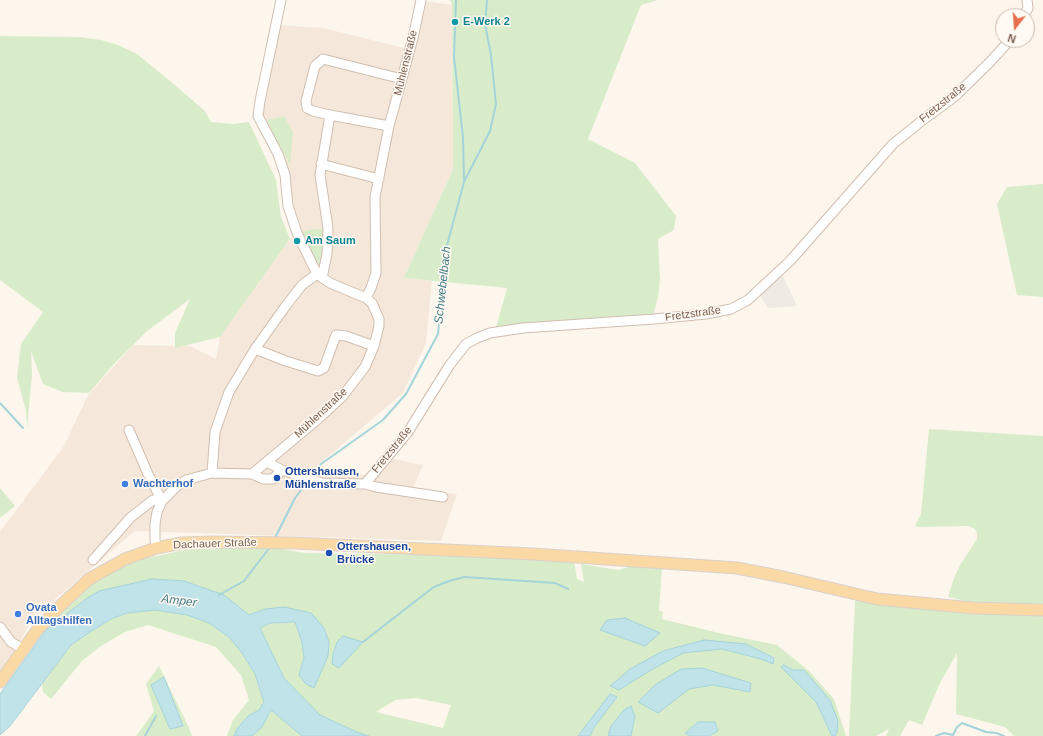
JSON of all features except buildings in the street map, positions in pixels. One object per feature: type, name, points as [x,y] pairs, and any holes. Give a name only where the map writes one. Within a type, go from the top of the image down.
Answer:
[{"type":"main road","name":"Dachauer Straße","points":[[0,682],[37,630],[89,579],[125,559],[156,548],[197,542],[273,542],[533,554],[737,568],[883,600],[974,608],[1043,610]]},
{"type":"street","points":[[281,0],[258,116],[278,154],[285,175],[288,206],[297,233],[319,276],[330,283],[366,298]]},
{"type":"street","name":"Mühlenstraße","points":[[252,474],[342,397],[365,367],[374,346],[379,326],[379,319],[372,302],[366,298],[372,288],[376,273],[375,197],[389,126],[413,38],[421,0]]},
{"type":"street","name":"Fretzstraße","points":[[364,484],[408,432],[449,366],[466,344],[477,338],[490,333],[523,328],[706,314],[731,308],[748,300],[790,261],[893,144],[954,97],[1003,48]]},
{"type":"street","points":[[389,126],[330,115],[307,108],[306,101],[315,66],[323,60],[402,79]]},
{"type":"street","points":[[204,475],[221,412],[229,392],[255,349],[302,285],[319,276],[327,254],[328,228],[320,175],[330,115]]},
{"type":"street","points":[[321,164],[379,179]]},
{"type":"street","points":[[255,349],[318,371],[324,368],[336,335],[346,336],[374,346]]},
{"type":"street","points":[[130,430],[148,474],[162,501]]},
{"type":"street","points":[[266,462],[282,470],[322,483],[364,484],[376,488],[443,497]]},
{"type":"street","points":[[156,548],[155,539],[157,512],[162,501],[177,486],[186,480],[204,475],[252,474],[263,478],[273,479],[282,470]]},
{"type":"street","points":[[93,560],[131,517],[153,500],[162,501]]},
{"type":"street","points":[[0,627],[11,642],[23,649]]},
{"type":"shaded area","points":[[419,0],[452,5],[453,169],[404,278],[432,281],[426,343],[403,393],[312,470],[378,476],[393,459],[423,465],[412,490],[457,494],[441,541],[135,531],[32,619],[5,670],[0,675],[0,532],[64,446],[88,395],[133,345],[190,346],[216,359],[220,337],[297,230],[291,205],[261,115],[278,25],[323,28],[404,48]]},
{"type":"shaded area","points":[[782,274],[797,306],[768,308],[759,293]]},
{"type":"green space","points":[[450,0],[658,0],[641,5],[588,139],[635,163],[676,216],[674,230],[658,239],[660,280],[658,297],[653,316],[496,328],[507,288],[404,278],[453,169],[452,5]]},
{"type":"green space","points":[[0,36],[79,37],[101,40],[118,45],[137,54],[170,81],[205,111],[211,122],[233,124],[249,122],[276,180],[281,217],[290,239],[220,337],[175,348],[175,333],[190,299],[147,331],[113,365],[89,393],[63,392],[43,384],[31,351],[32,375],[27,428],[26,411],[17,378],[21,344],[43,312],[0,280]]},
{"type":"green space","points":[[284,116],[293,132],[290,165],[285,154],[282,152],[267,120]]},
{"type":"green space","points":[[1043,184],[1043,297],[1017,295],[997,204],[1007,187]]},
{"type":"green space","points":[[327,228],[322,276],[299,233],[308,230]]},
{"type":"green space","points":[[929,429],[1043,436],[1043,736],[1014,736],[1005,727],[956,714],[957,653],[940,683],[922,725],[909,720],[900,736],[886,736],[889,729],[876,736],[849,736],[855,601],[980,604],[948,597],[960,565],[977,539],[975,529],[968,526],[915,526],[921,514]]},
{"type":"green space","points":[[0,488],[15,506],[0,518]]},
{"type":"green space","points":[[213,544],[276,548],[305,553],[449,555],[574,561],[577,579],[584,582],[581,564],[618,570],[636,565],[662,567],[659,611],[663,612],[662,619],[777,645],[809,671],[834,699],[846,736],[835,736],[837,733],[804,670],[793,670],[784,665],[781,667],[816,702],[832,736],[709,736],[718,731],[715,722],[698,722],[685,733],[690,736],[631,736],[635,716],[624,710],[611,726],[608,736],[590,736],[595,726],[580,732],[578,736],[369,736],[320,715],[284,678],[260,628],[270,623],[295,622],[302,642],[304,658],[299,675],[324,628],[265,609],[249,615],[224,595],[86,599],[46,630],[42,627],[88,585],[128,562]],"holes":[[[746,644],[773,663],[721,649],[683,653],[651,670],[663,651]],[[702,668],[751,684],[750,692],[713,685],[689,689]],[[416,698],[451,705],[443,728],[376,712],[395,700]]]},
{"type":"green space","points":[[155,610],[187,615],[209,623],[229,637],[242,653],[255,674],[264,702],[259,710],[248,716],[237,729],[234,736],[227,736],[233,720],[249,700],[241,675],[216,647],[148,625],[125,632],[101,646],[82,661],[51,699],[43,692],[42,684],[71,645],[111,619],[127,613]]},
{"type":"green space","points":[[159,666],[192,736],[136,736],[154,711],[146,684]]},
{"type":"green space","points":[[271,710],[302,736],[252,736],[262,727]]},
{"type":"water","name":"Amper","points":[[152,579],[184,581],[224,595],[249,615],[265,609],[284,607],[311,613],[324,628],[329,642],[328,656],[314,688],[306,684],[299,675],[304,658],[302,642],[295,622],[270,623],[260,628],[284,678],[320,715],[369,736],[302,736],[271,710],[262,727],[252,736],[234,736],[237,729],[248,716],[259,710],[264,702],[255,674],[242,653],[229,637],[209,623],[187,615],[155,610],[127,613],[111,619],[71,645],[10,726],[0,735],[0,694],[46,630],[86,599],[99,591]]},
{"type":"water","points":[[625,618],[660,633],[645,646],[600,630],[607,620]]},
{"type":"water","points":[[343,636],[363,642],[339,668],[332,664],[333,654],[337,642]]},
{"type":"water","points":[[704,640],[746,644],[774,658],[773,664],[761,659],[722,649],[683,653],[651,670],[619,690],[610,686],[630,669],[663,651]]},
{"type":"water","points":[[784,665],[793,670],[804,670],[830,700],[838,721],[837,733],[835,736],[832,736],[816,702],[781,667]]},
{"type":"water","points":[[702,668],[751,683],[750,692],[713,685],[689,689],[658,713],[638,702],[655,685],[681,669]]},
{"type":"water","points":[[164,677],[183,726],[170,729],[151,685]]},
{"type":"water","points":[[610,694],[617,697],[595,726],[590,736],[578,736]]},
{"type":"water","points":[[631,706],[635,716],[631,736],[608,736],[611,726],[624,710]]},
{"type":"water","points":[[698,722],[715,722],[718,731],[709,736],[690,736],[685,733]]},
{"type":"waterway","points":[[456,0],[454,57],[463,137],[464,180]]},
{"type":"waterway","name":"Schwebelbach","points":[[312,476],[321,464],[383,420],[406,394],[438,334],[446,249],[464,182],[490,131],[496,104],[491,55],[485,24],[487,0]]},
{"type":"waterway","points":[[0,403],[23,428]]},
{"type":"waterway","name":"Schwebelbach","points":[[274,540],[295,498],[308,481]]},
{"type":"waterway","name":"Schwebelbach","points":[[219,595],[244,581],[270,547]]},
{"type":"waterway","points":[[363,642],[434,587],[464,577],[555,583],[568,589]]},
{"type":"waterway","points":[[145,736],[156,716]]},
{"type":"waterway","points":[[936,736],[944,733],[953,735],[957,727],[962,723],[986,732],[1004,736]]},
{"type":"place","name":"E-Werk 2","points":[[455,22]]},
{"type":"place","name":"Am Saum","points":[[297,241]]},
{"type":"place","name":"Ottershausen, Mühlenstraße","points":[[277,478]]},
{"type":"place","name":"Wachterhof","points":[[125,484]]},
{"type":"place","name":"Ottershausen, Brücke","points":[[329,553]]},
{"type":"place","name":"Ovata Alltagshilfen","points":[[18,614]]}]
